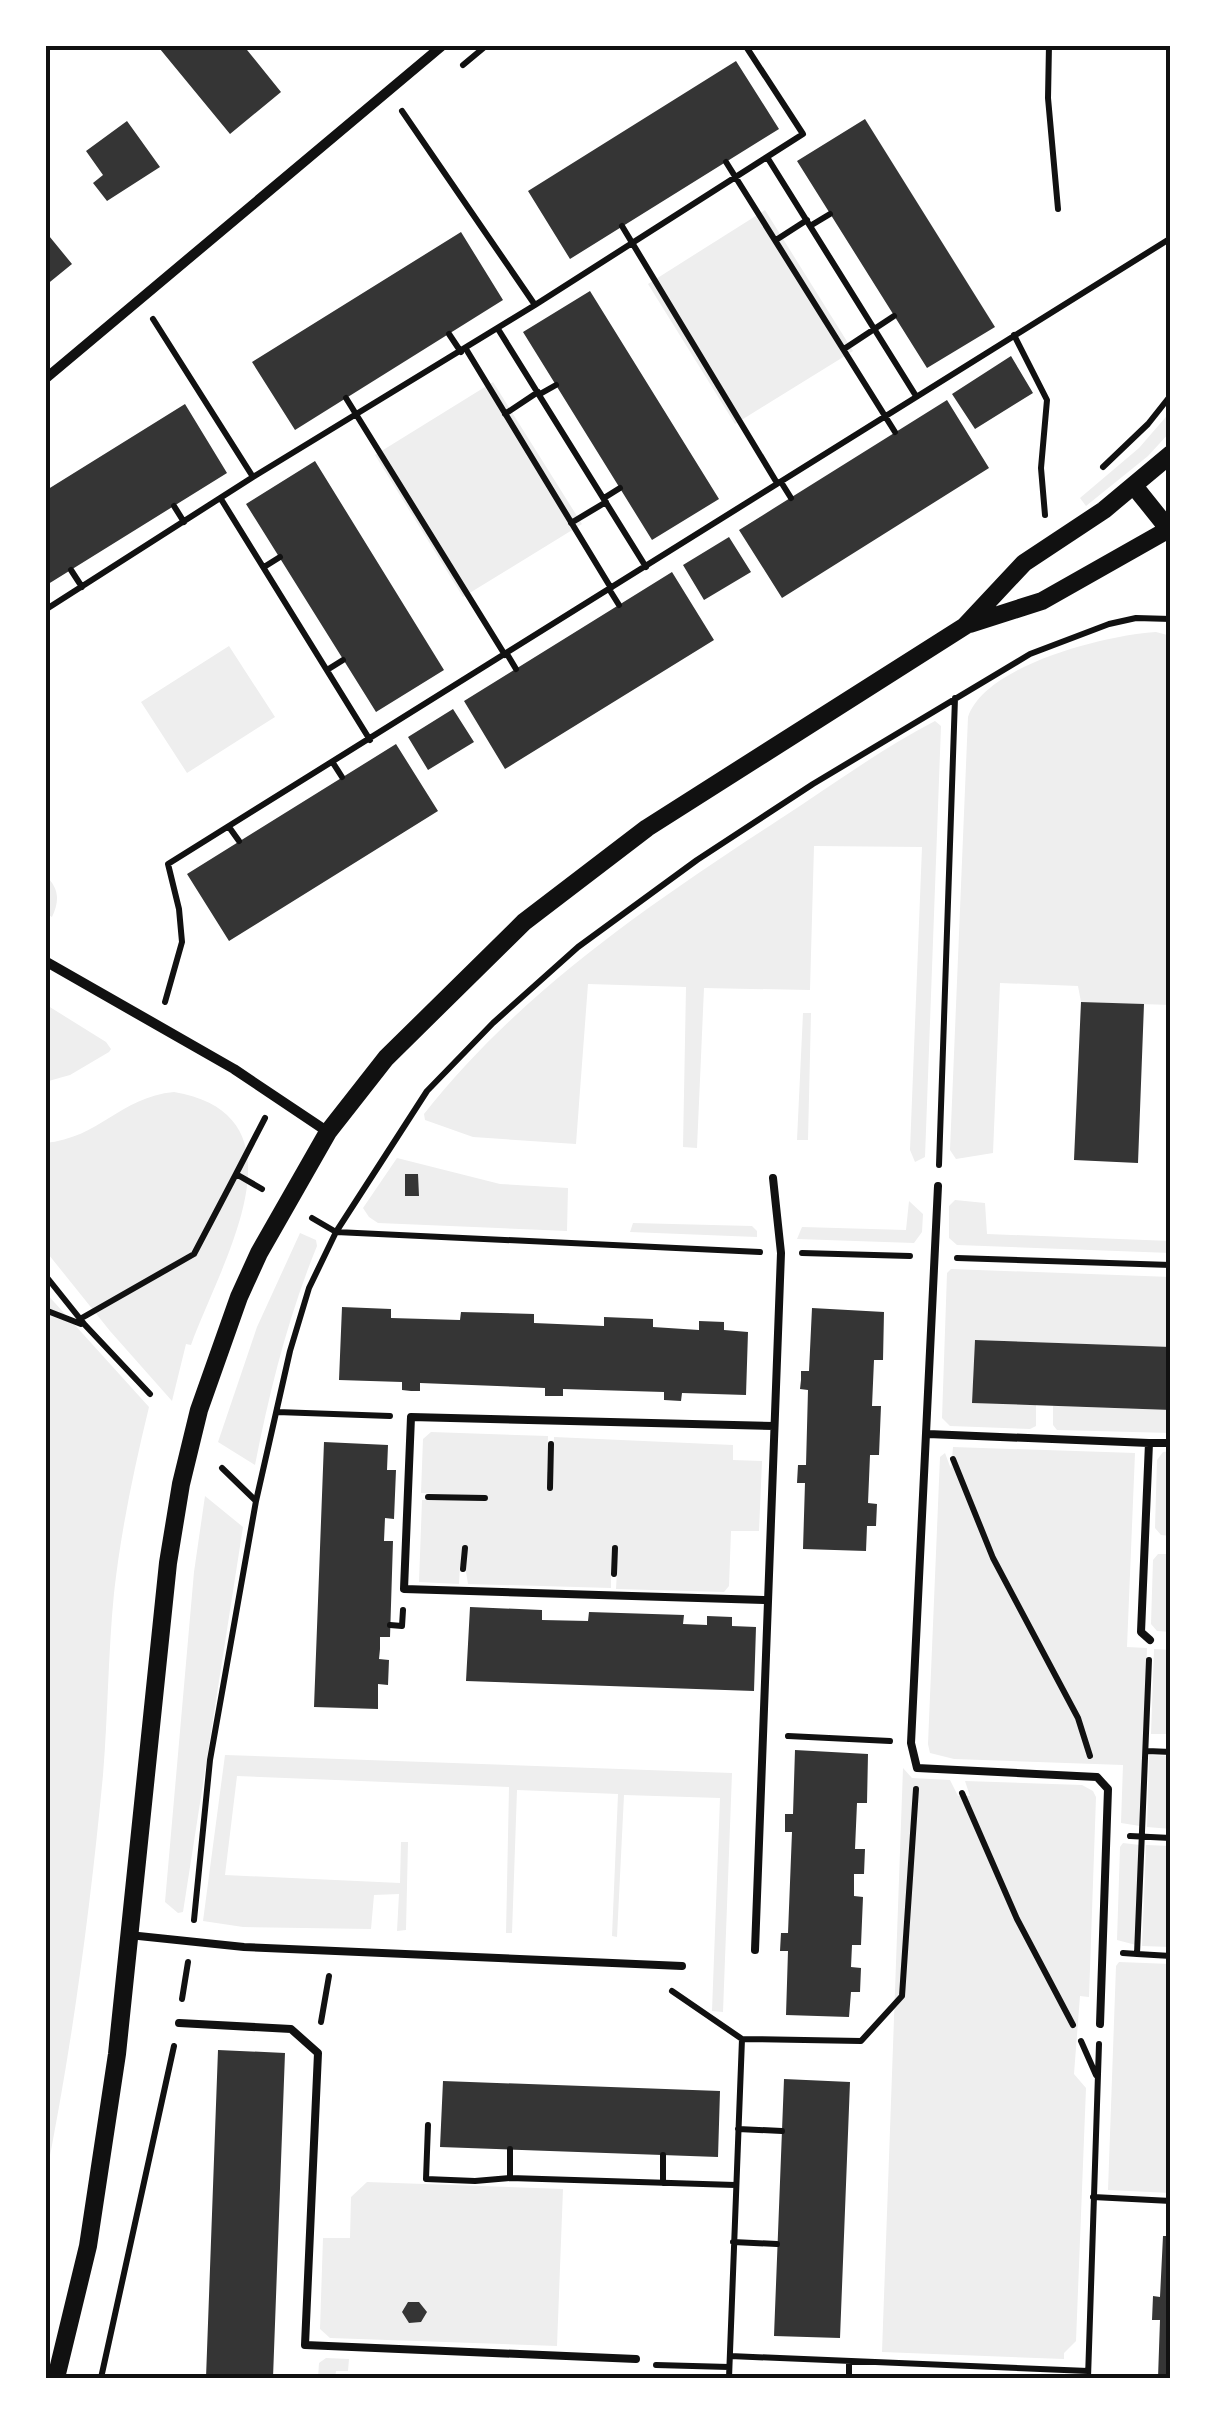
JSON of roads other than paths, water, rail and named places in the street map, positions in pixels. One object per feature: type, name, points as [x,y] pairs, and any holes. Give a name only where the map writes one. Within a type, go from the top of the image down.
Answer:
[{"type":"street","points":[[45,379],[443,45]]},
{"type":"street","points":[[56,2378],[88,2246],[117,2054],[168,1563],[181,1484],[199,1410],[238,1297],[328,1132],[386,1058],[524,922],[647,828],[964,626],[1024,563],[1134,486],[1171,454]]},
{"type":"street","points":[[964,626],[1042,601],[1170,530],[1134,486]]},
{"type":"street","points":[[45,961],[276,1097],[328,1132]]},
{"type":"lane","points":[[755,1950],[780,1253],[773,1178]]},
{"type":"lane","points":[[938,1186],[911,1743],[917,1768],[1097,1777],[1108,1790],[1100,2024]]},
{"type":"lane","points":[[766,1600],[404,1588],[410,1416],[774,1426]]},
{"type":"lane","points":[[928,1434],[1171,1444]]},
{"type":"lane","points":[[1149,1443],[1141,1632],[1150,1640]]},
{"type":"lane","points":[[129,1935],[332,1950],[682,1966]]},
{"type":"lane","points":[[179,2024],[291,2029],[318,2054],[306,2345],[636,2359]]}]
